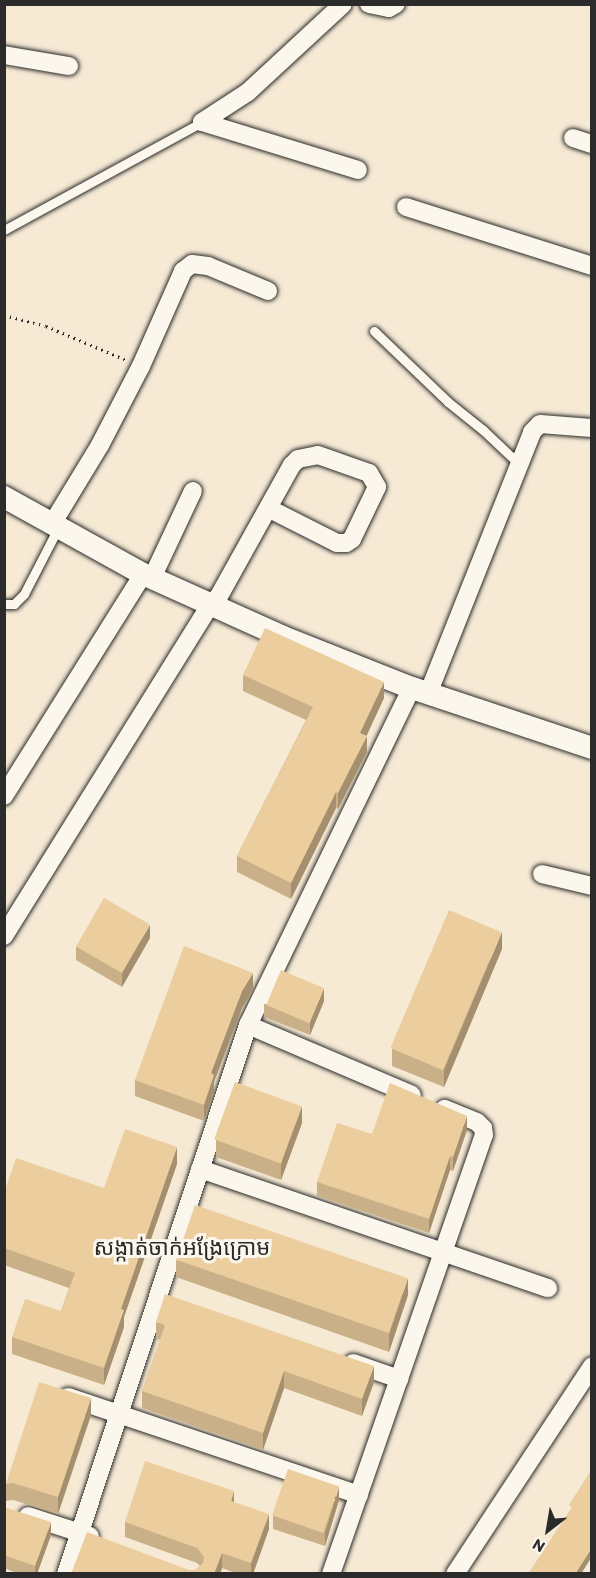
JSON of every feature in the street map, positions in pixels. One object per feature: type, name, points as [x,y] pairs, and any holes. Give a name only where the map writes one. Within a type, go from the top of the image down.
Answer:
[{"type":"street","points":[[369,4],[389,8],[396,4]]},
{"type":"street","points":[[202,122],[248,92],[340,5]]},
{"type":"street","points":[[4,55],[69,66]]},
{"type":"street","points":[[202,122],[358,170]]},
{"type":"street","points":[[573,138],[591,144]]},
{"type":"street","points":[[406,207],[591,266]]},
{"type":"street","points":[[55,526],[141,366],[183,271],[192,264],[208,266],[268,291]]},
{"type":"street","points":[[66,1574],[248,1025],[420,691],[532,432],[540,424],[591,426]]},
{"type":"street","points":[[4,936],[210,605],[219,596],[268,508],[292,465],[298,459],[318,455],[369,473],[377,487],[352,539],[345,543],[337,543],[268,508]]},
{"type":"street","points":[[4,796],[148,576],[193,491]]},
{"type":"street","points":[[4,497],[148,576],[210,605],[420,691],[591,748]]},
{"type":"street","points":[[542,874],[591,886]]},
{"type":"street","points":[[248,1025],[477,1122],[483,1128],[484,1135],[331,1574]]},
{"type":"street","points":[[200,1168],[548,1288]]},
{"type":"street","points":[[158,1296],[180,1303]]},
{"type":"street","points":[[333,1356],[399,1379]]},
{"type":"street","points":[[455,1574],[591,1366]]},
{"type":"street","points":[[56,1394],[120,1412],[359,1495]]},
{"type":"street","points":[[10,1511],[111,1543]]},
{"type":"lane","points":[[4,230],[202,122]]},
{"type":"lane","points":[[374,331],[448,402],[483,430],[518,463]]},
{"type":"lane","points":[[4,604],[14,604],[24,594],[55,526]]},
{"type":"path","points":[[4,315],[46,326],[141,366]]},
{"type":"building","points":[[265,628],[384,682],[360,733],[367,736],[338,793],[336,792],[291,883],[237,856],[313,707],[243,675]]},
{"type":"building","points":[[104,898],[150,924],[122,973],[76,946]]},
{"type":"building","points":[[449,910],[501,932],[443,1070],[390,1048]]},
{"type":"building","points":[[184,946],[253,973],[242,991],[211,1073],[214,1075],[204,1105],[135,1080]]},
{"type":"building","points":[[281,970],[324,988],[309,1023],[266,1005]]},
{"type":"building","points":[[235,1082],[302,1106],[281,1164],[214,1139]]},
{"type":"building","points":[[390,1083],[467,1116],[453,1157],[450,1156],[429,1219],[317,1182],[337,1123],[372,1134]]},
{"type":"building","points":[[125,1129],[177,1147],[121,1309],[124,1310],[104,1368],[12,1337],[25,1299],[61,1311],[75,1273],[4,1248],[4,1193],[16,1158],[104,1188]]},
{"type":"building","points":[[195,1205],[408,1278],[389,1333],[176,1260]]},
{"type":"building","points":[[165,1294],[374,1366],[362,1399],[284,1371],[263,1433],[142,1391],[165,1325],[156,1322]]},
{"type":"building","points":[[39,1382],[91,1398],[58,1497],[13,1483],[6,1484]]},
{"type":"building","points":[[145,1461],[234,1491],[231,1501],[269,1514],[251,1563],[222,1553],[214,1574],[71,1574],[87,1532],[189,1570],[195,1570],[203,1563],[204,1557],[197,1548],[125,1522]]},
{"type":"building","points":[[288,1469],[339,1487],[323,1533],[272,1515]]},
{"type":"building","points":[[591,1470],[591,1549],[575,1574],[528,1574],[572,1507],[569,1505]]},
{"type":"building","points":[[4,1507],[51,1522],[35,1566],[4,1555]]},
{"type":"district","name":"សង្កាត់ចាក់អង្រែក្រោម","points":[[182,1248]]}]
